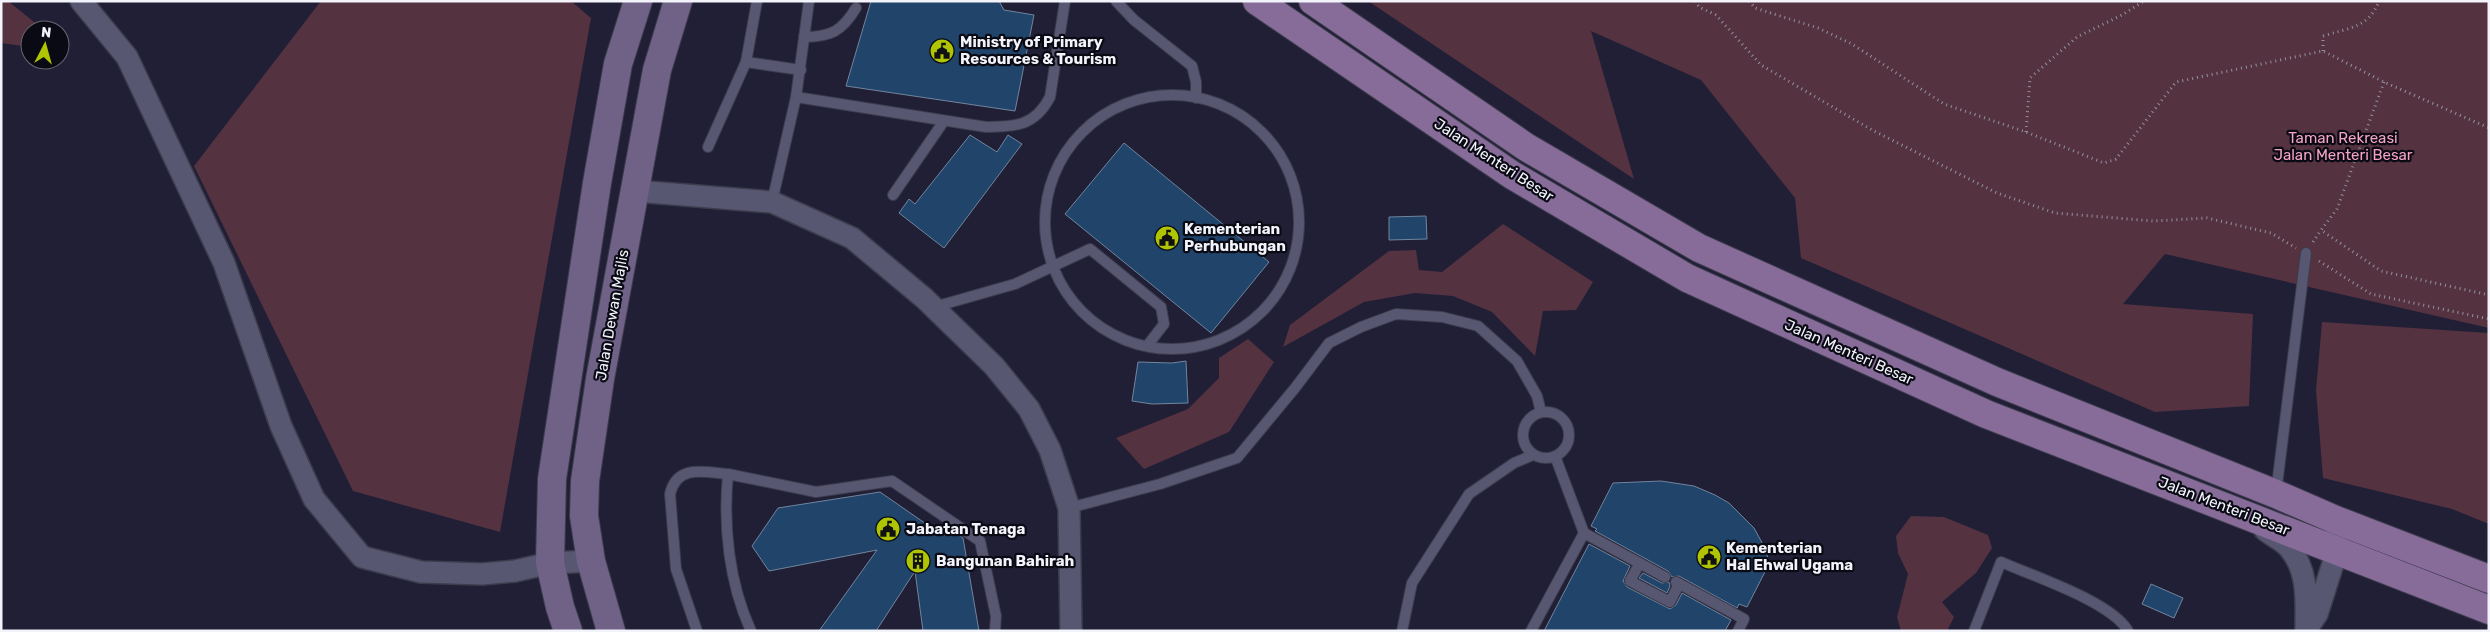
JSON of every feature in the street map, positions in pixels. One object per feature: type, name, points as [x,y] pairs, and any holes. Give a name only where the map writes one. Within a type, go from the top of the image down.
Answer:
[{"type":"main road","name":"Jalan Menteri Besar","points":[[1257,1],[1512,175],[1687,278],[1986,414],[2489,610]]},
{"type":"main road","name":"Jalan Menteri Besar","points":[[1313,1],[1526,146],[1700,248],[1997,382],[2336,520],[2489,579]]},
{"type":"street","points":[[81,1],[127,57],[220,254],[281,426],[314,498],[362,557],[421,572],[482,574],[516,572],[550,563],[591,561]]},
{"type":"street","points":[[568,631],[560,607],[550,563],[552,479],[597,183],[618,64],[638,1]]},
{"type":"street","name":"Jalan Dewan Majlis","points":[[611,631],[591,561],[584,516],[584,481],[600,379],[657,70],[678,1]]},
{"type":"street","points":[[634,191],[772,202],[852,238],[934,307],[994,366],[1029,409],[1050,450],[1069,508],[1071,631]]},
{"type":"street","points":[[550,512],[584,516]]},
{"type":"street","points":[[2241,513],[2289,547],[2301,566],[2306,588],[2306,631]]},
{"type":"street","points":[[2306,631],[2317,614],[2337,551],[2336,520]]},
{"type":"lane","points":[[708,147],[746,62],[757,1]]},
{"type":"lane","points":[[772,202],[801,70],[809,1]]},
{"type":"lane","points":[[796,97],[986,127],[1016,127],[1043,109],[1050,97],[1065,1]]},
{"type":"lane","points":[[1116,1],[1134,20],[1192,66],[1196,82],[1196,98]]},
{"type":"lane","points":[[804,37],[826,37],[848,20],[856,8]]},
{"type":"lane","points":[[746,62],[801,70]]},
{"type":"lane","points":[[1171,95],[1196,98],[1238,113],[1265,135],[1285,163],[1297,195],[1300,230],[1294,264],[1278,295],[1254,320],[1225,338],[1191,348],[1156,348],[1123,340],[1093,322],[1069,297],[1052,266],[1045,232],[1047,198],[1058,165],[1078,136],[1105,115],[1136,100],[1171,95]]},
{"type":"lane","points":[[893,195],[944,121]]},
{"type":"lane","points":[[934,307],[1015,284],[1090,249],[1160,307],[1164,324],[1147,346]]},
{"type":"lane","points":[[2276,494],[2306,253]]},
{"type":"lane","points":[[1069,508],[1160,484],[1237,458],[1295,388],[1329,343],[1361,327],[1396,314],[1442,317],[1478,326],[1517,361],[1537,396],[1541,412]]},
{"type":"lane","points":[[1541,412],[1558,415],[1568,428],[1568,444],[1555,456],[1548,458],[1533,455],[1526,448],[1523,440],[1522,431],[1526,422],[1541,412]]},
{"type":"lane","points":[[1402,631],[1412,583],[1469,494],[1514,463],[1533,455]]},
{"type":"lane","points":[[1555,456],[1584,533],[1665,577]]},
{"type":"lane","points":[[697,631],[676,569],[670,494],[672,483],[678,476],[689,472],[728,474],[816,492],[892,481],[980,540],[996,616],[995,631]]},
{"type":"lane","points":[[728,474],[726,496],[730,558],[743,612],[751,631]]},
{"type":"lane","points":[[1531,631],[1584,533]]},
{"type":"lane","points":[[1974,631],[2002,562],[2097,604],[2124,624],[2128,631]]},
{"type":"lane","points":[[1640,563],[1630,581],[1670,602],[1677,583],[1744,619],[1738,631]]},
{"type":"path","points":[[1695,1],[1699,8],[1716,15],[1761,66],[1872,130],[1997,194],[2055,213],[2153,221],[2207,218],[2271,233],[2371,294],[2489,319]]},
{"type":"path","points":[[1749,1],[1755,8],[1818,28],[1852,44],[1944,104],[2026,132],[2104,163],[2116,159],[2176,82],[2323,51],[2384,82],[2489,128]]},
{"type":"path","points":[[2026,132],[2030,78],[2077,37],[2122,15],[2144,1]]},
{"type":"path","points":[[2323,51],[2323,36],[2362,24],[2375,13],[2379,1]]},
{"type":"path","points":[[2384,82],[2337,210],[2321,230],[2381,271],[2489,295]]},
{"type":"green space","points":[[1,1],[8,1],[32,20],[20,20],[20,46],[1,43]]},
{"type":"green space","points":[[321,1],[571,1],[591,18],[500,532],[353,491],[194,166]]},
{"type":"green space","name":"Taman Rekreasi Jalan Menteri Besar","points":[[1368,1],[2489,1],[2489,328],[2165,254],[2123,304],[2253,314],[2249,406],[2155,412],[1801,258],[1795,198],[1701,80],[1591,31],[1634,179]]},
{"type":"green space","points":[[1503,224],[1593,282],[1576,310],[1543,311],[1535,356],[1492,312],[1453,296],[1415,293],[1364,302],[1283,347],[1290,325],[1389,251],[1416,250],[1419,270],[1442,272]]},
{"type":"green space","points":[[2322,322],[2489,333],[2489,524],[2452,509],[2323,478],[2316,390]]},
{"type":"green space","points":[[1248,339],[1274,362],[1229,432],[1144,469],[1116,438],[1188,409],[1219,378],[1219,358]]},
{"type":"green space","points":[[1911,516],[1944,517],[1988,535],[1992,548],[1976,573],[1942,602],[1954,617],[1947,631],[1901,631],[1897,617],[1908,574],[1898,553],[1896,536]]},
{"type":"building","name":"Ministry of Primary Resources & Tourism","points":[[871,1],[999,1],[1004,10],[1034,15],[1015,111],[846,86]]},
{"type":"building","points":[[970,135],[997,152],[1008,135],[1022,144],[944,248],[899,213],[909,199],[915,204]]},
{"type":"building","name":"Kementerian Perhubungan","points":[[1124,143],[1269,262],[1211,333],[1065,214]]},
{"type":"building","points":[[1426,216],[1427,239],[1389,240],[1389,217]]},
{"type":"building","points":[[1186,361],[1188,403],[1152,404],[1132,401],[1138,362],[1172,363]]},
{"type":"building","points":[[1661,481],[1694,486],[1715,495],[1729,503],[1754,528],[1766,550],[1769,564],[1747,607],[1739,604],[1737,608],[1679,576],[1672,577],[1668,571],[1595,531],[1597,529],[1591,526],[1613,483]]},
{"type":"building","name":"Bangunan Bahirah","points":[[880,492],[942,535],[956,533],[963,538],[979,631],[923,631],[915,571],[876,631],[819,631],[877,550],[769,571],[752,546],[778,508]]},
{"type":"building","points":[[1589,544],[1630,566],[1623,581],[1627,587],[1670,609],[1676,605],[1682,593],[1731,620],[1725,631],[1544,631]]},
{"type":"building","points":[[1643,573],[1662,583],[1669,582],[1670,586],[1667,593],[1639,578]]},
{"type":"building","points":[[2151,584],[2183,598],[2174,618],[2142,604]]},
{"type":"place","name":"Ministry of Primary Resources & Tourism","points":[[942,51]]},
{"type":"place","name":"Kementerian Perhubungan","points":[[1167,238]]},
{"type":"place","name":"Jabatan Tenaga","points":[[888,529]]},
{"type":"place","name":"Kementerian Hal Ehwal Ugama","points":[[1709,557]]},
{"type":"place","name":"Bangunan Bahirah","points":[[918,561]]}]
